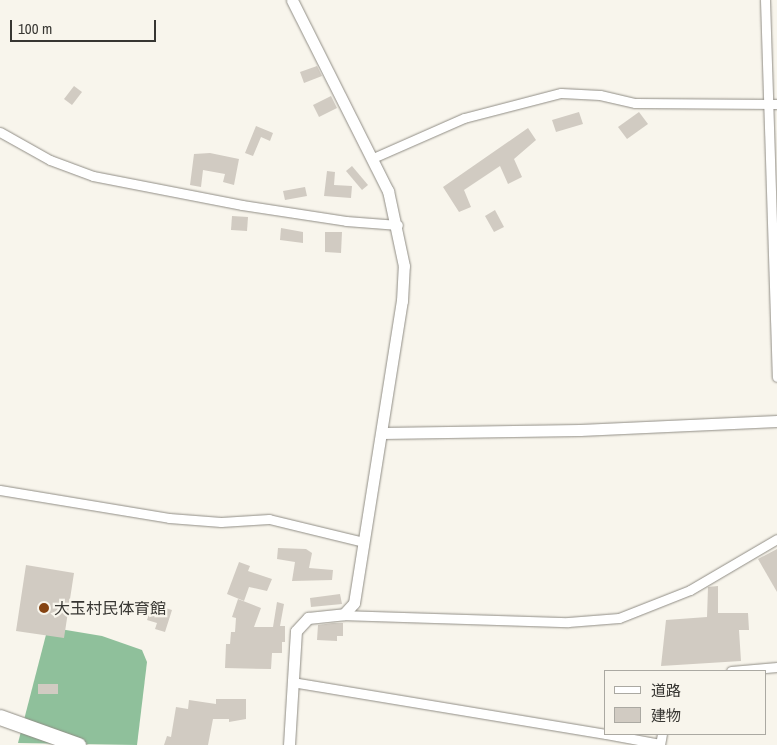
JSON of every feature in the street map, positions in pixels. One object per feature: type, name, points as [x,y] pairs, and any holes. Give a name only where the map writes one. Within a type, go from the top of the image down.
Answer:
[{"type":"main road","points":[[0,717],[78,745]]},
{"type":"street","points":[[292,0],[373,158],[398,225],[404,266],[402,301],[354,603],[339,615]]},
{"type":"street","points":[[765,0],[772,104],[777,377]]},
{"type":"street","points":[[373,158],[464,118],[561,93],[600,95],[635,103],[772,104]]},
{"type":"street","points":[[0,132],[50,160],[102,178],[346,222],[398,225]]},
{"type":"street","points":[[382,433],[580,430],[777,421]]},
{"type":"street","points":[[0,490],[169,518],[221,522],[269,519],[363,542]]},
{"type":"street","points":[[289,745],[294,638],[299,625],[308,618],[339,615],[568,622],[619,618],[690,590],[777,539]]},
{"type":"street","points":[[742,670],[777,667]]},
{"type":"street","points":[[292,682],[604,734]]},
{"type":"street","points":[[611,735],[660,744]]},
{"type":"green space","points":[[48,627],[102,636],[142,650],[147,662],[137,745],[18,743]]},
{"type":"building","points":[[317,66],[322,76],[304,83],[300,72]]},
{"type":"building","points":[[74,86],[82,92],[72,105],[64,99]]},
{"type":"building","points":[[331,96],[337,108],[319,117],[313,105]]},
{"type":"building","points":[[579,112],[583,124],[556,132],[552,120]]},
{"type":"building","points":[[639,112],[648,124],[627,139],[618,127]]},
{"type":"building","points":[[256,126],[273,133],[270,141],[261,137],[253,156],[245,153]]},
{"type":"building","points":[[528,128],[536,140],[514,159],[522,177],[508,184],[500,166],[464,190],[471,207],[459,212],[443,187]]},
{"type":"building","points":[[210,153],[239,159],[234,185],[223,182],[225,174],[203,170],[201,187],[190,185],[194,154]]},
{"type":"building","points":[[352,166],[368,185],[362,190],[346,171]]},
{"type":"building","points":[[327,171],[335,172],[334,185],[352,186],[351,198],[324,196]]},
{"type":"building","points":[[305,187],[307,196],[285,200],[283,191]]},
{"type":"building","points":[[495,210],[504,227],[494,232],[485,216]]},
{"type":"building","points":[[232,216],[248,217],[247,231],[231,230]]},
{"type":"building","points":[[281,228],[303,232],[303,243],[280,240]]},
{"type":"building","points":[[325,232],[342,232],[341,253],[325,252]]},
{"type":"building","points":[[278,548],[306,549],[312,553],[309,568],[333,570],[332,580],[292,581],[295,562],[277,559]]},
{"type":"building","points":[[777,549],[777,592],[758,559]]},
{"type":"building","points":[[239,562],[250,566],[248,571],[272,579],[267,591],[249,587],[244,601],[227,594]]},
{"type":"building","points":[[26,565],[74,573],[64,638],[16,631]]},
{"type":"building","points":[[718,586],[718,613],[748,613],[749,630],[739,630],[741,661],[661,666],[666,620],[707,617],[708,587]]},
{"type":"building","points":[[340,594],[342,604],[311,607],[310,598]]},
{"type":"building","points":[[238,599],[261,608],[254,627],[273,627],[277,602],[284,604],[280,626],[285,626],[285,642],[282,642],[282,653],[272,653],[271,669],[225,668],[226,644],[230,644],[231,632],[235,632],[236,618],[232,617]]},
{"type":"building","points":[[162,607],[172,610],[165,632],[155,629],[157,623],[147,620],[151,608],[160,611]]},
{"type":"building","points":[[343,623],[343,636],[337,636],[337,641],[317,640],[318,625]]},
{"type":"building","points":[[38,684],[58,684],[58,694],[38,694]]},
{"type":"building","points":[[216,699],[246,699],[246,719],[229,722],[229,719],[213,719],[208,745],[164,745],[167,736],[171,737],[176,707],[188,709],[189,700],[216,704]]},
{"type":"place","name":"大玉村民体育館","points":[[44,608]]}]
